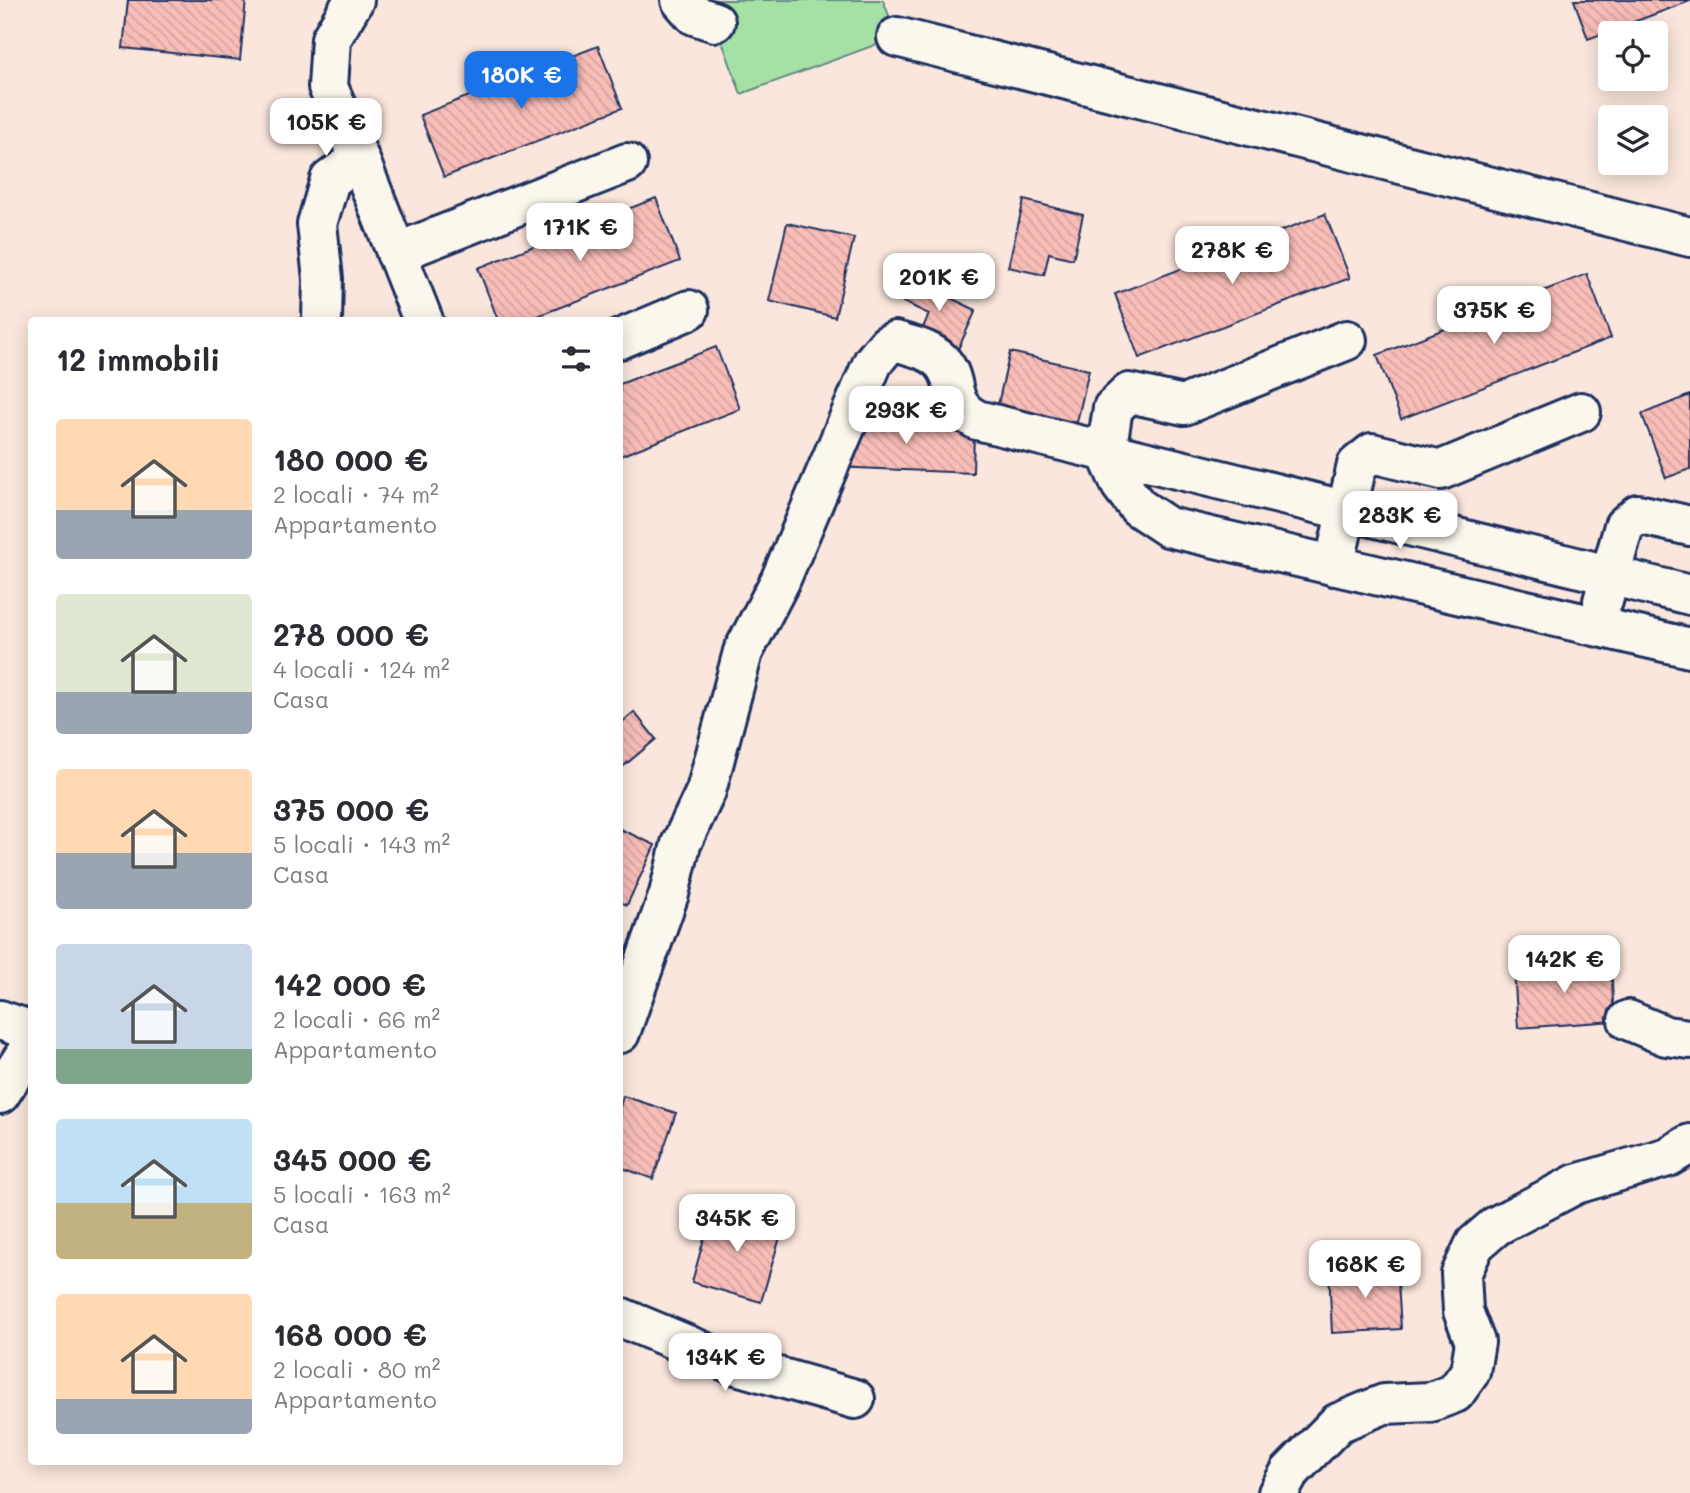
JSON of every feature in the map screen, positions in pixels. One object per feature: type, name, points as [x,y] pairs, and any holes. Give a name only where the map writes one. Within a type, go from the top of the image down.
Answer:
[{"type":"street","points":[[355,0],[331,38],[327,87],[359,158],[422,317]]},
{"type":"street","points":[[681,0],[694,15],[715,22]]},
{"type":"street","points":[[897,37],[1690,237]]},
{"type":"street","points":[[322,317],[323,279],[317,224],[330,180],[359,158]]},
{"type":"street","points":[[397,254],[627,163]]},
{"type":"street","points":[[623,338],[689,310]]},
{"type":"street","points":[[1348,340],[1184,405],[1129,393],[1113,408],[1106,452],[1121,485],[1138,507],[1168,527],[1690,648]]},
{"type":"street","points":[[623,1024],[669,894],[681,844],[706,791],[743,652],[780,581],[873,362],[887,345],[895,341],[929,352],[942,362],[949,374],[955,401],[964,414],[976,420],[1690,596]]},
{"type":"street","points":[[1334,566],[1357,466],[1371,453],[1441,470],[1581,412]]},
{"type":"street","points":[[1596,626],[1624,526],[1637,514],[1690,526]]},
{"type":"street","points":[[0,1020],[28,1030]]},
{"type":"street","points":[[1628,1020],[1666,1036],[1690,1039]]},
{"type":"street","points":[[0,1094],[28,1050]]},
{"type":"street","points":[[1278,1493],[1290,1472],[1338,1423],[1384,1404],[1432,1402],[1455,1393],[1470,1372],[1475,1342],[1463,1311],[1461,1274],[1475,1244],[1496,1226],[1576,1184],[1668,1157],[1690,1144]]},
{"type":"street","points":[[623,1318],[733,1364],[855,1399]]},
{"type":"green space","points":[[707,0],[883,0],[897,37],[741,94]]},
{"type":"building","points":[[128,0],[246,0],[240,60],[123,48]]},
{"type":"building","points":[[1574,0],[1690,0],[1636,21],[1598,21],[1598,35],[1588,39]]},
{"type":"building","points":[[598,46],[622,108],[444,177],[420,115]]},
{"type":"building","points":[[656,198],[680,261],[535,317],[497,317],[478,268]]},
{"type":"building","points":[[1024,200],[1083,215],[1073,259],[1049,253],[1044,275],[1008,267]]},
{"type":"building","points":[[1325,214],[1350,278],[1139,358],[1115,294]]},
{"type":"building","points":[[787,223],[854,238],[835,317],[769,301]]},
{"type":"building","points":[[919,268],[947,282],[942,294],[976,310],[955,356],[918,339],[929,314],[903,302]]},
{"type":"building","points":[[1587,274],[1611,338],[1401,419],[1377,355]]},
{"type":"building","points":[[716,347],[740,409],[623,455],[623,383]]},
{"type":"building","points":[[1010,352],[1089,370],[1074,435],[995,417]]},
{"type":"building","points":[[1690,395],[1690,469],[1666,478],[1642,414]]},
{"type":"building","points":[[856,413],[906,415],[906,422],[951,423],[951,431],[974,432],[973,473],[834,467]]},
{"type":"building","points":[[634,712],[656,739],[623,766],[623,721]]},
{"type":"building","points":[[623,830],[655,845],[627,905],[623,903]]},
{"type":"building","points":[[1611,963],[1614,1021],[1518,1028],[1514,970]]},
{"type":"building","points":[[623,1096],[676,1113],[653,1179],[623,1168]]},
{"type":"building","points":[[713,1206],[783,1227],[761,1302],[692,1282]]},
{"type":"building","points":[[1397,1266],[1401,1329],[1332,1333],[1329,1271]]}]
